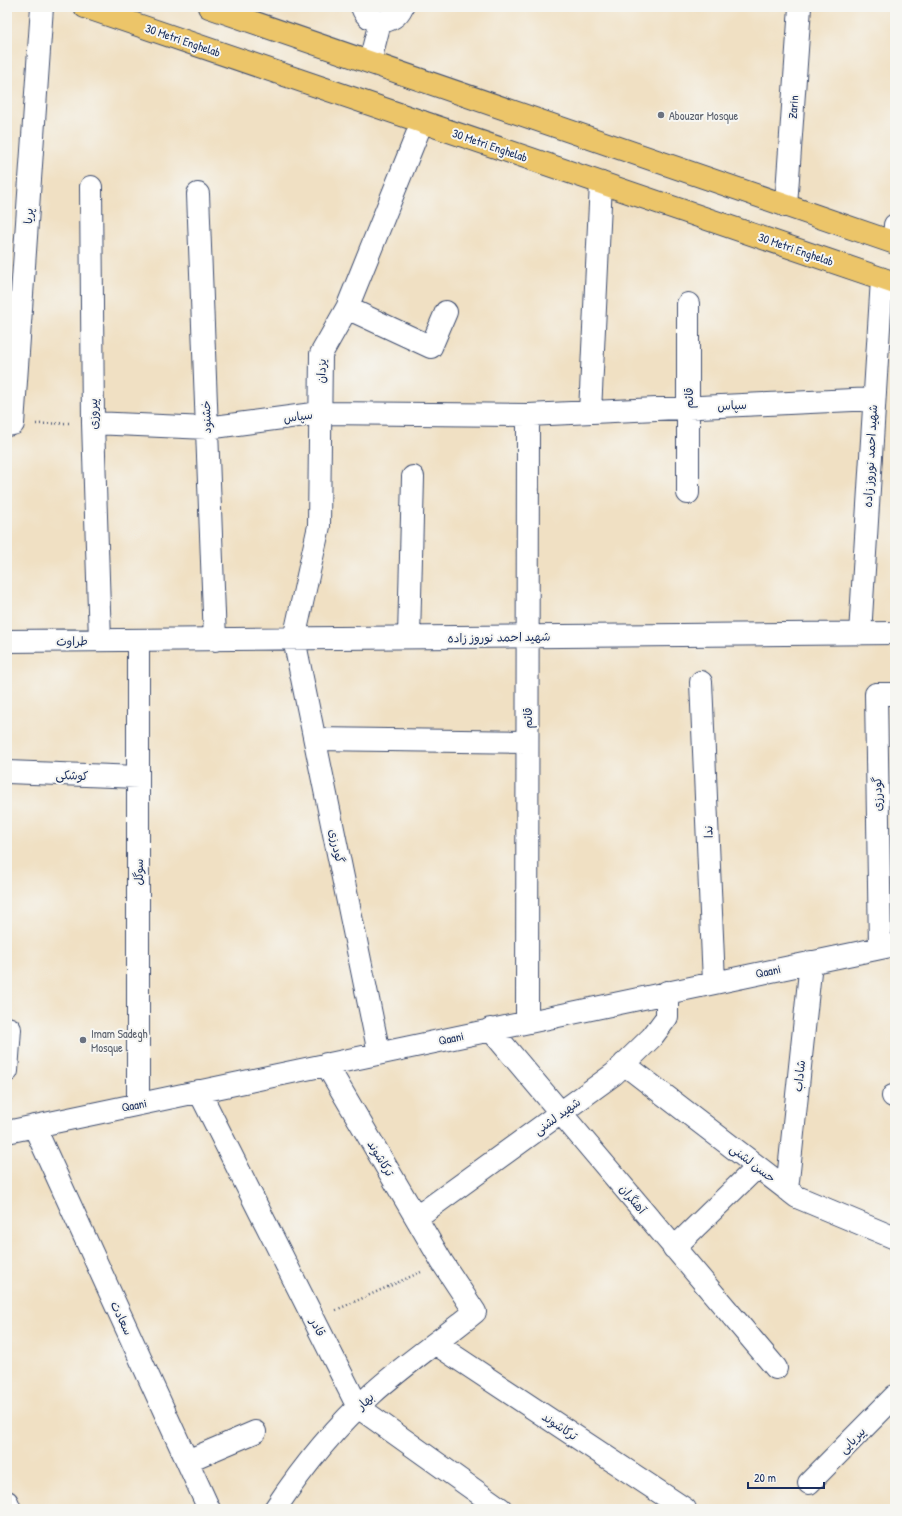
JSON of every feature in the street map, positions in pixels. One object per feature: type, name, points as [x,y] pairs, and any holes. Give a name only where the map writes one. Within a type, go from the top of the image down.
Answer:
[{"type":"main road","name":"30 Metri Enghelab","points":[[84,7],[889,281]]},
{"type":"main road","points":[[209,7],[370,61],[786,206],[895,237]]},
{"type":"street","name":"پریا","points":[[10,424],[42,7]]},
{"type":"street","points":[[362,7],[368,16],[380,22],[393,19],[402,7]]},
{"type":"street","name":"Zarin","points":[[786,206],[800,7]]},
{"type":"street","points":[[370,61],[380,22]]},
{"type":"street","name":"یزدان","points":[[294,639],[319,526],[321,354],[348,308],[422,122]]},
{"type":"street","points":[[590,412],[601,183]]},
{"type":"street","name":"پیروزی","points":[[91,187],[93,422],[100,640]]},
{"type":"street","name":"خشنود","points":[[198,194],[215,640]]},
{"type":"street","name":"شهید احمد نوروز زاده","points":[[860,634],[874,399],[889,281]]},
{"type":"street","name":"قائم","points":[[688,304],[688,492]]},
{"type":"street","points":[[348,308],[431,347],[446,312]]},
{"type":"street","name":"سپاس","points":[[93,422],[207,428],[320,412],[528,415],[874,399]]},
{"type":"street","name":"قائم","points":[[527,1022],[528,415]]},
{"type":"street","points":[[409,638],[413,477]]},
{"type":"street","name":"شهید احمد نوروز زاده","points":[[138,640],[895,633]]},
{"type":"street","name":"گودرزی","points":[[294,639],[379,1053]]},
{"type":"street","name":"طراوت","points":[[7,641],[138,640]]},
{"type":"street","name":"سوگل","points":[[138,640],[138,1104]]},
{"type":"street","name":"ندا","points":[[701,682],[714,982]]},
{"type":"street","name":"گودرزی","points":[[887,946],[879,915],[876,694],[895,694]]},
{"type":"street","points":[[315,739],[527,742]]},
{"type":"street","name":"کوشکی","points":[[7,772],[138,777]]},
{"type":"street","points":[[879,915],[895,892]]},
{"type":"street","name":"Qaani","points":[[7,1132],[887,946]]},
{"type":"street","name":"شاداب","points":[[787,1190],[811,962]]},
{"type":"street","name":"شهید لشنی","points":[[417,1217],[614,1074],[652,1037],[667,1017],[667,992]]},
{"type":"street","points":[[7,1028],[10,1029],[7,1071]]},
{"type":"street","name":"آهنگران","points":[[490,1029],[776,1368]]},
{"type":"street","name":"ترکاشوند","points":[[326,1064],[442,1262],[475,1312]]},
{"type":"street","name":"حسن لشنی","points":[[624,1064],[797,1198],[895,1238]]},
{"type":"street","name":"قادر","points":[[199,1091],[358,1407],[501,1509]]},
{"type":"street","name":"سعادت","points":[[34,1126],[209,1509]]},
{"type":"street","points":[[674,1248],[757,1167]]},
{"type":"street","name":"بهار","points":[[275,1509],[299,1473],[358,1407],[412,1360],[436,1344],[475,1312]]},
{"type":"street","name":"ترکاشوند","points":[[436,1344],[685,1509]]},
{"type":"street","name":"پیریایی","points":[[809,1483],[895,1396]]},
{"type":"street","points":[[187,1461],[255,1432]]},
{"type":"street","points":[[7,1502],[10,1509]]},
{"type":"path","points":[[10,424],[93,422]]},
{"type":"path","points":[[314,1320],[442,1262]]},
{"type":"place","name":"Abouzar Mosque","points":[[661,115]]},
{"type":"place","name":"Imam Sadegh Mosque","points":[[83,1040]]}]
